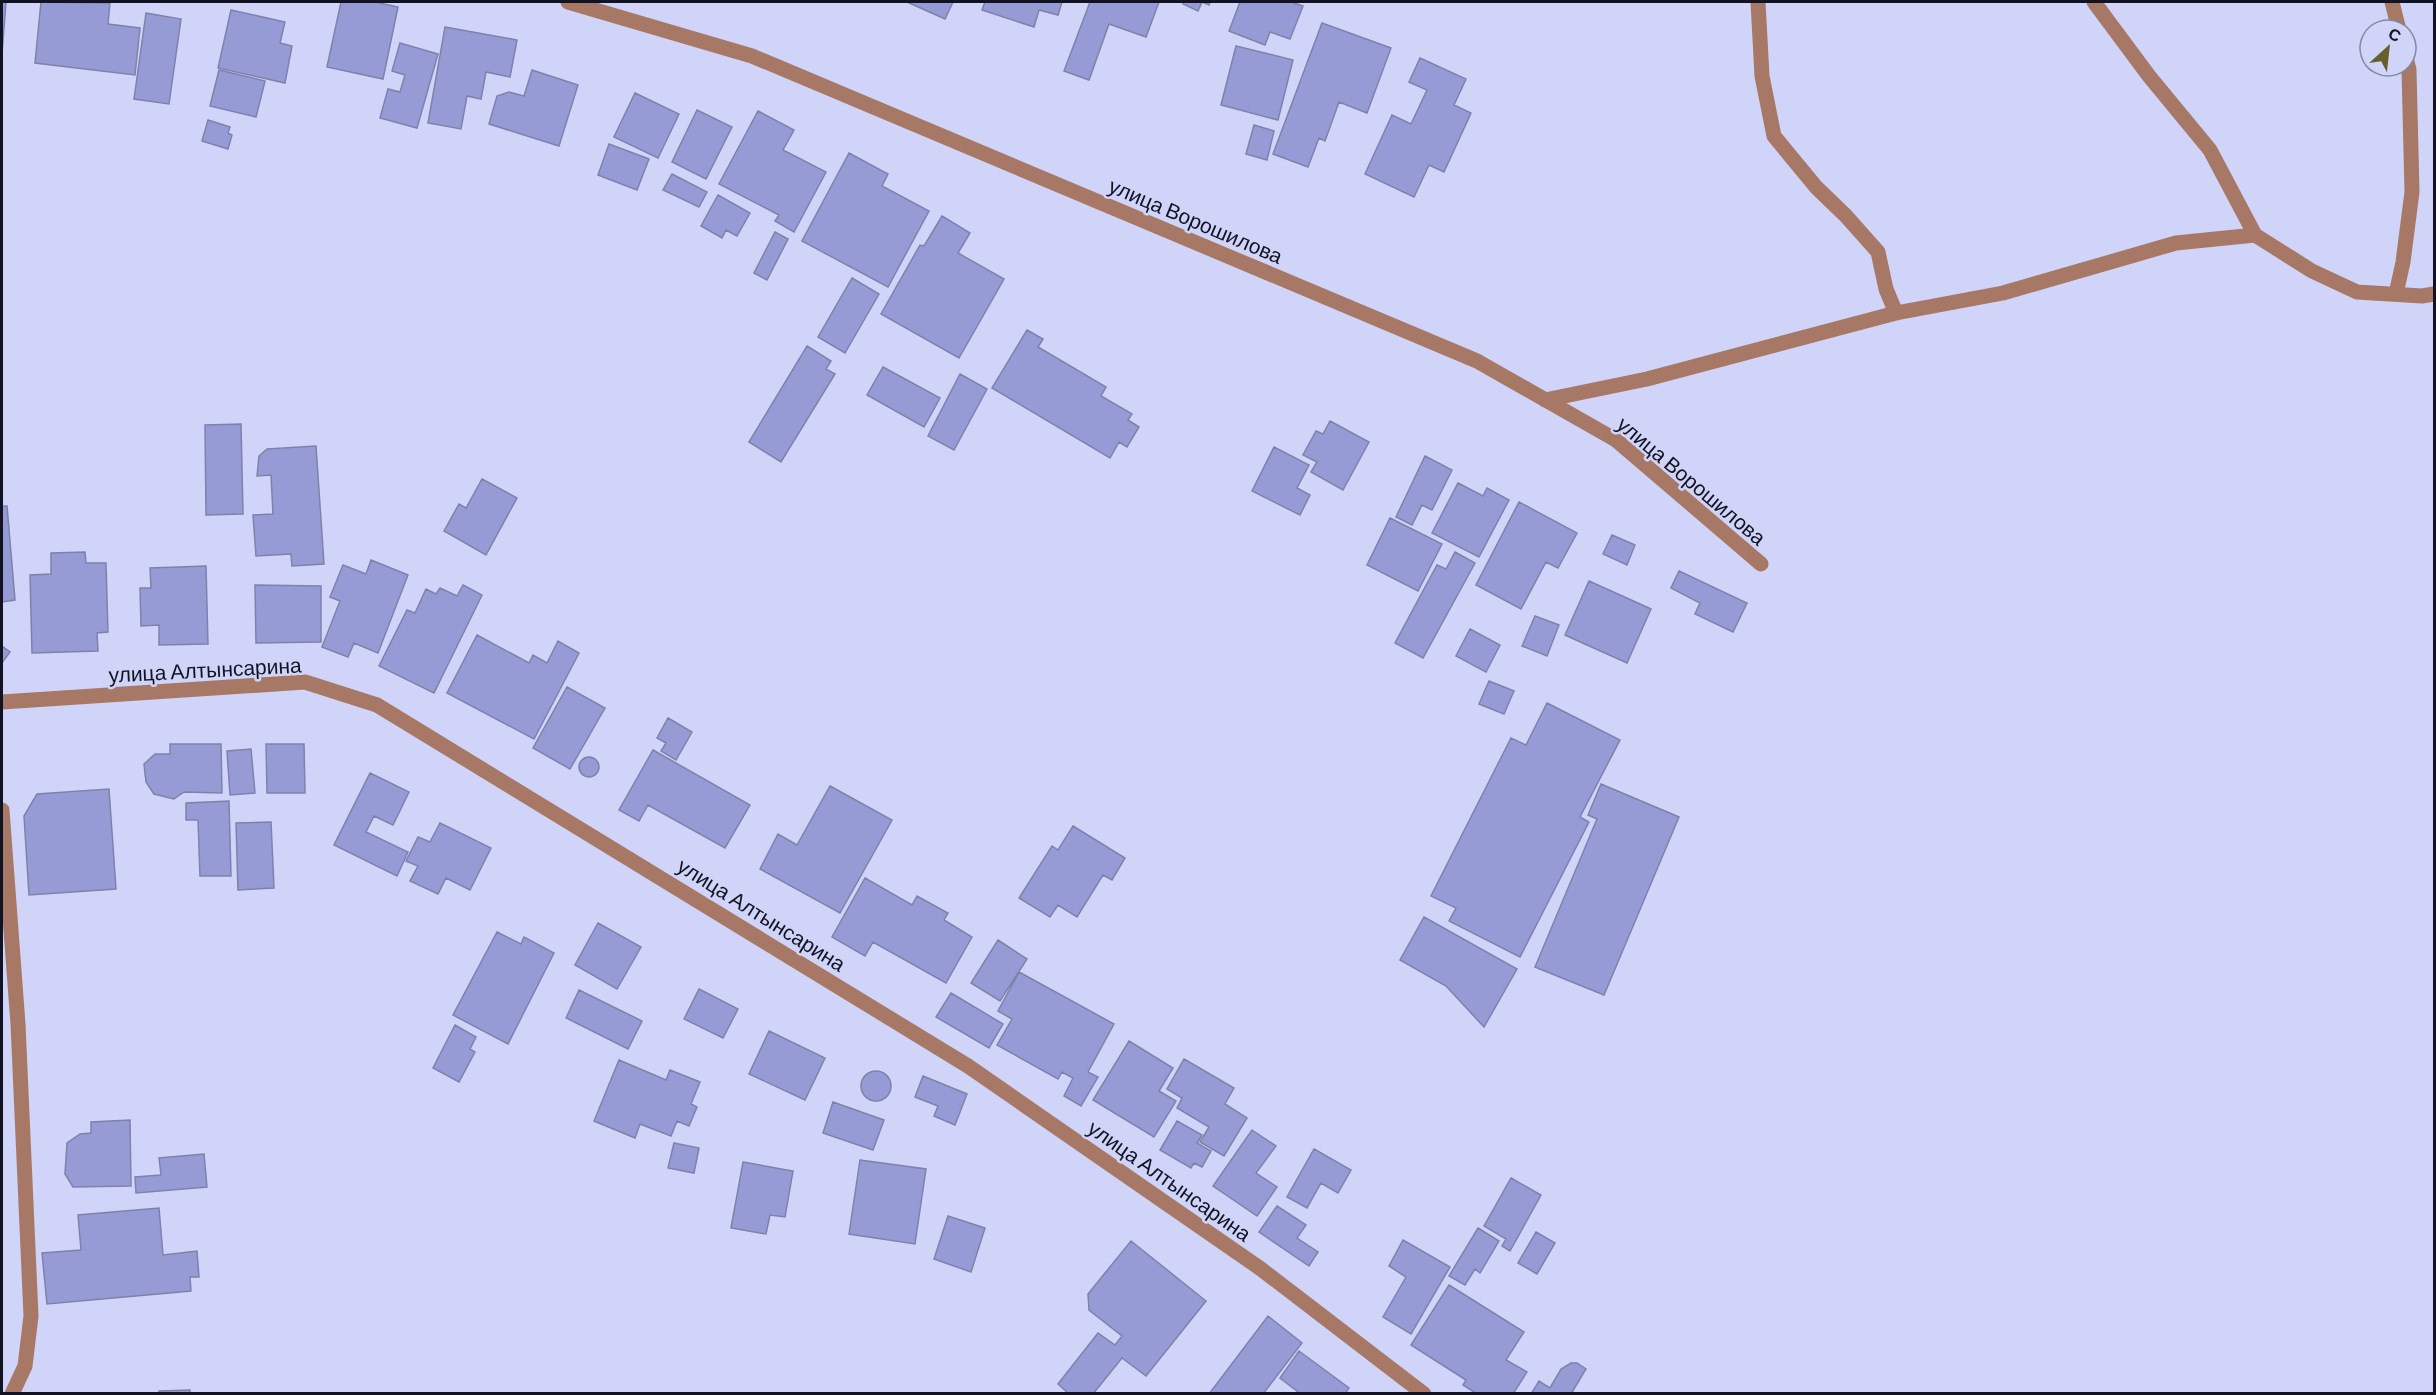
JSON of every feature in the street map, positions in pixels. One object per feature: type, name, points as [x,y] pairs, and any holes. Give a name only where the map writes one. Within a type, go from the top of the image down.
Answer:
[{"type":"street","name":"улица Ворошилова","points":[[568,2],[752,56],[1478,361],[1616,440],[1761,564]]},
{"type":"street","points":[[1758,2],[1762,76],[1774,136],[1816,187],[1878,252],[1886,289],[1896,313]]},
{"type":"street","points":[[2094,2],[2149,76],[2210,150],[2255,235],[2312,271],[2356,292],[2434,294]]},
{"type":"street","points":[[2392,2],[2396,18]]},
{"type":"street","points":[[2396,294],[2403,262],[2412,192],[2409,78]]},
{"type":"street","points":[[1545,400],[1647,379],[1896,313],[2003,293],[2176,243],[2255,235]]},
{"type":"street","name":"улица Алтынсарина","points":[[2,702],[304,682],[377,705],[968,1066],[1261,1269],[1424,1394]]},
{"type":"street","points":[[2,810],[18,1024],[31,1316],[25,1366],[12,1394]]},
{"type":"building","points":[[2,2],[6,2],[2,54]]},
{"type":"building","points":[[41,2],[110,3],[108,24],[140,28],[135,75],[35,63]]},
{"type":"building","points":[[341,2],[375,2],[398,7],[383,79],[327,67]]},
{"type":"building","points":[[907,2],[953,2],[945,19]]},
{"type":"building","points":[[985,2],[1062,2],[1058,15],[1039,10],[1034,27],[982,10]]},
{"type":"building","points":[[1090,2],[1159,2],[1146,37],[1109,24],[1089,80],[1064,71]]},
{"type":"building","points":[[1184,2],[1202,2],[1198,11],[1183,4]]},
{"type":"building","points":[[1240,2],[1291,2],[1303,6],[1290,39],[1270,32],[1265,45],[1229,31]]},
{"type":"building","points":[[231,10],[285,22],[280,43],[292,46],[285,83],[218,68]]},
{"type":"building","points":[[146,13],[181,19],[169,104],[134,99]]},
{"type":"building","points":[[1322,23],[1391,48],[1367,113],[1339,102],[1325,141],[1319,138],[1308,167],[1273,154]]},
{"type":"building","points":[[445,27],[517,40],[510,77],[486,72],[481,99],[467,96],[461,129],[428,123]]},
{"type":"building","points":[[400,43],[438,54],[417,128],[380,118],[388,89],[400,92],[405,75],[392,71]]},
{"type":"building","points":[[1236,46],[1293,60],[1278,120],[1221,105]]},
{"type":"building","points":[[1420,58],[1466,79],[1454,105],[1471,113],[1444,172],[1429,165],[1414,197],[1365,174],[1392,115],[1411,124],[1427,90],[1409,82]]},
{"type":"building","points":[[219,70],[265,81],[256,117],[210,106]]},
{"type":"building","points":[[532,70],[578,85],[559,146],[489,124],[497,96],[509,92],[524,96]]},
{"type":"building","points":[[635,93],[679,114],[658,158],[614,137]]},
{"type":"building","points":[[697,110],[732,127],[706,179],[672,162]]},
{"type":"building","points":[[758,111],[794,130],[783,150],[826,172],[794,232],[775,221],[779,215],[719,184]]},
{"type":"building","points":[[208,120],[230,127],[228,133],[232,135],[228,149],[202,141]]},
{"type":"building","points":[[1254,125],[1274,131],[1267,160],[1246,154]]},
{"type":"building","points":[[609,144],[649,159],[637,190],[598,175]]},
{"type":"building","points":[[849,153],[888,174],[882,186],[929,211],[888,287],[802,241]]},
{"type":"building","points":[[672,174],[707,192],[699,207],[663,190]]},
{"type":"building","points":[[718,195],[750,213],[737,236],[726,230],[722,238],[701,226]]},
{"type":"building","points":[[942,216],[970,233],[958,253],[1004,279],[959,358],[881,314],[920,245],[924,246]]},
{"type":"building","points":[[775,232],[788,239],[767,280],[754,273]]},
{"type":"building","points":[[852,278],[879,294],[845,353],[818,337]]},
{"type":"building","points":[[1027,330],[1043,339],[1038,347],[1106,387],[1101,396],[1132,414],[1128,420],[1139,427],[1127,447],[1119,442],[1110,458],[992,388]]},
{"type":"building","points":[[807,346],[831,361],[826,369],[835,374],[781,462],[749,442]]},
{"type":"building","points":[[883,367],[940,398],[924,427],[867,395]]},
{"type":"building","points":[[960,374],[987,389],[954,450],[928,436]]},
{"type":"building","points":[[1330,421],[1369,442],[1343,490],[1311,472],[1317,462],[1303,455],[1316,431],[1323,434]]},
{"type":"building","points":[[241,424],[243,514],[206,515],[205,425]]},
{"type":"building","points":[[316,446],[324,564],[292,566],[291,554],[256,556],[253,515],[273,514],[271,475],[257,476],[259,456],[267,449]]},
{"type":"building","points":[[1274,447],[1309,465],[1297,488],[1310,495],[1300,515],[1252,491]]},
{"type":"building","points":[[1425,456],[1452,470],[1432,510],[1422,505],[1412,525],[1396,517]]},
{"type":"building","points":[[482,479],[517,498],[486,555],[444,531],[459,504],[466,508]]},
{"type":"building","points":[[1458,483],[1483,496],[1487,488],[1509,500],[1479,557],[1432,533]]},
{"type":"building","points":[[1519,502],[1577,533],[1558,568],[1546,562],[1521,609],[1476,585]]},
{"type":"building","points":[[2,506],[7,506],[15,600],[2,602]]},
{"type":"building","points":[[1390,518],[1442,544],[1418,591],[1367,565]]},
{"type":"building","points":[[1612,535],[1635,545],[1627,565],[1603,554]]},
{"type":"building","points":[[85,552],[86,563],[106,563],[108,632],[97,633],[98,651],[32,653],[30,575],[51,574],[51,553]]},
{"type":"building","points":[[1455,552],[1475,563],[1423,658],[1395,643],[1437,565],[1446,569]]},
{"type":"building","points":[[371,560],[408,575],[378,653],[354,643],[348,657],[322,647],[340,601],[330,597],[343,565],[366,574]]},
{"type":"building","points":[[206,566],[208,644],[159,645],[159,625],[141,626],[140,588],[151,588],[150,568]]},
{"type":"building","points":[[1679,571],[1747,603],[1733,632],[1695,614],[1700,603],[1671,588]]},
{"type":"building","points":[[1589,581],[1651,609],[1627,663],[1565,635]]},
{"type":"building","points":[[255,585],[321,586],[321,642],[256,643]]},
{"type":"building","points":[[463,585],[482,595],[434,693],[379,666],[407,610],[415,613],[426,589],[436,594],[440,588],[457,596]]},
{"type":"building","points":[[1535,616],[1559,625],[1547,656],[1522,646]]},
{"type":"building","points":[[1470,629],[1500,645],[1486,672],[1456,656]]},
{"type":"building","points":[[477,635],[529,663],[533,655],[547,663],[558,641],[579,653],[534,739],[447,693]]},
{"type":"building","points":[[2,646],[10,652],[2,663]]},
{"type":"building","points":[[1489,681],[1514,691],[1504,714],[1479,704]]},
{"type":"building","points":[[567,687],[605,708],[570,769],[533,748]]},
{"type":"building","points":[[1547,703],[1620,740],[1580,817],[1589,822],[1520,957],[1449,921],[1456,908],[1431,896],[1511,738],[1526,745]]},
{"type":"building","points":[[668,718],[692,732],[676,760],[661,751],[666,743],[657,738]]},
{"type":"building","points":[[170,744],[221,744],[222,793],[184,792],[174,799],[154,794],[146,782],[144,764],[155,754],[170,754]]},
{"type":"building","points":[[266,744],[304,744],[305,793],[267,793]]},
{"type":"building","points":[[251,749],[255,793],[230,795],[227,751]]},
{"type":"building","points":[[653,750],[750,805],[725,848],[648,805],[639,821],[619,810]]},
{"type":"building","points":[[589,757],[596,760],[599,767],[596,774],[589,777],[582,774],[579,767],[582,760]]},
{"type":"building","points":[[370,773],[409,792],[393,825],[374,816],[366,832],[408,852],[397,876],[334,845]]},
{"type":"building","points":[[1601,784],[1679,817],[1604,995],[1535,967],[1597,819],[1588,815]]},
{"type":"building","points":[[830,786],[892,820],[840,913],[760,869],[778,834],[797,845]]},
{"type":"building","points":[[109,789],[116,889],[29,895],[24,816],[37,794]]},
{"type":"building","points":[[229,801],[231,876],[200,876],[198,820],[186,820],[186,803]]},
{"type":"building","points":[[271,822],[274,888],[238,890],[236,823]]},
{"type":"building","points":[[440,823],[491,848],[470,890],[446,878],[438,894],[410,881],[418,866],[406,861],[418,837],[430,842]]},
{"type":"building","points":[[1073,826],[1125,858],[1112,880],[1103,875],[1077,917],[1058,905],[1050,917],[1019,898],[1052,846],[1058,850]]},
{"type":"building","points":[[865,878],[912,905],[917,896],[948,913],[944,920],[972,937],[946,983],[873,942],[865,956],[832,937]]},
{"type":"building","points":[[1424,917],[1517,969],[1484,1027],[1446,986],[1400,960]]},
{"type":"building","points":[[598,923],[641,947],[617,989],[575,965]]},
{"type":"building","points":[[497,932],[521,944],[524,937],[554,953],[508,1044],[453,1015]]},
{"type":"building","points":[[998,940],[1027,959],[1000,1001],[971,983]]},
{"type":"building","points":[[1019,972],[1114,1024],[1088,1072],[1098,1077],[1081,1106],[1064,1096],[1073,1078],[1062,1072],[1058,1079],[997,1045],[1012,1019],[998,1011]]},
{"type":"building","points":[[699,989],[738,1009],[723,1038],[684,1019]]},
{"type":"building","points":[[579,990],[642,1021],[628,1049],[566,1018]]},
{"type":"building","points":[[951,993],[1003,1024],[989,1048],[936,1017]]},
{"type":"building","points":[[455,1025],[476,1037],[470,1049],[475,1052],[459,1082],[433,1068]]},
{"type":"building","points":[[769,1031],[825,1058],[805,1100],[749,1074]]},
{"type":"building","points":[[1129,1041],[1173,1068],[1159,1091],[1176,1101],[1154,1137],[1093,1100]]},
{"type":"building","points":[[1184,1059],[1234,1088],[1225,1104],[1247,1118],[1224,1156],[1200,1142],[1209,1127],[1177,1108],[1182,1098],[1167,1089]]},
{"type":"building","points":[[619,1060],[666,1080],[670,1070],[700,1082],[691,1104],[697,1107],[689,1126],[677,1121],[671,1136],[640,1124],[635,1138],[594,1121]]},
{"type":"building","points":[[876,1071],[887,1075],[891,1086],[887,1097],[876,1101],[865,1097],[861,1086],[865,1075]]},
{"type":"building","points":[[923,1076],[967,1094],[955,1125],[934,1116],[938,1106],[915,1097]]},
{"type":"building","points":[[833,1102],[884,1120],[873,1150],[823,1133]]},
{"type":"building","points":[[130,1120],[131,1186],[73,1187],[65,1174],[67,1143],[80,1134],[91,1133],[91,1122]]},
{"type":"building","points":[[1177,1121],[1202,1135],[1197,1143],[1211,1151],[1202,1167],[1194,1163],[1191,1168],[1160,1150]]},
{"type":"building","points":[[1252,1130],[1276,1146],[1256,1173],[1277,1187],[1257,1216],[1213,1186]]},
{"type":"building","points":[[674,1143],[699,1148],[694,1173],[668,1168]]},
{"type":"building","points":[[1314,1149],[1351,1170],[1338,1193],[1321,1183],[1307,1208],[1287,1197]]},
{"type":"building","points":[[204,1154],[207,1187],[136,1193],[135,1177],[161,1175],[159,1158]]},
{"type":"building","points":[[860,1160],[926,1169],[915,1244],[849,1234]]},
{"type":"building","points":[[743,1162],[793,1171],[785,1217],[770,1215],[766,1234],[731,1228]]},
{"type":"building","points":[[1511,1178],[1541,1195],[1510,1251],[1502,1246],[1506,1239],[1484,1226]]},
{"type":"building","points":[[1277,1206],[1306,1225],[1297,1238],[1318,1252],[1309,1266],[1259,1232]]},
{"type":"building","points":[[159,1208],[163,1255],[197,1251],[199,1277],[190,1277],[191,1291],[47,1304],[42,1253],[81,1250],[78,1215]]},
{"type":"building","points":[[948,1216],[985,1228],[971,1272],[934,1259]]},
{"type":"building","points":[[1478,1228],[1499,1241],[1480,1273],[1475,1269],[1465,1285],[1449,1276]]},
{"type":"building","points":[[1536,1232],[1555,1243],[1537,1274],[1518,1263]]},
{"type":"building","points":[[1403,1240],[1450,1267],[1411,1334],[1383,1317],[1406,1277],[1389,1266]]},
{"type":"building","points":[[1131,1241],[1206,1301],[1146,1376],[1122,1358],[1093,1394],[1069,1394],[1058,1384],[1098,1333],[1115,1345],[1122,1336],[1089,1310],[1088,1294]]},
{"type":"building","points":[[1449,1285],[1524,1332],[1506,1360],[1527,1372],[1513,1394],[1477,1394],[1463,1385],[1466,1380],[1411,1345]]},
{"type":"building","points":[[1268,1316],[1302,1343],[1263,1394],[1209,1394]]},
{"type":"building","points":[[1299,1351],[1349,1388],[1345,1394],[1301,1394],[1280,1378]]},
{"type":"building","points":[[1571,1363],[1577,1363],[1586,1369],[1571,1394],[1531,1394],[1539,1381],[1550,1388],[1561,1369]]},
{"type":"building","points":[[190,1390],[190,1394],[159,1394],[159,1391]]}]
